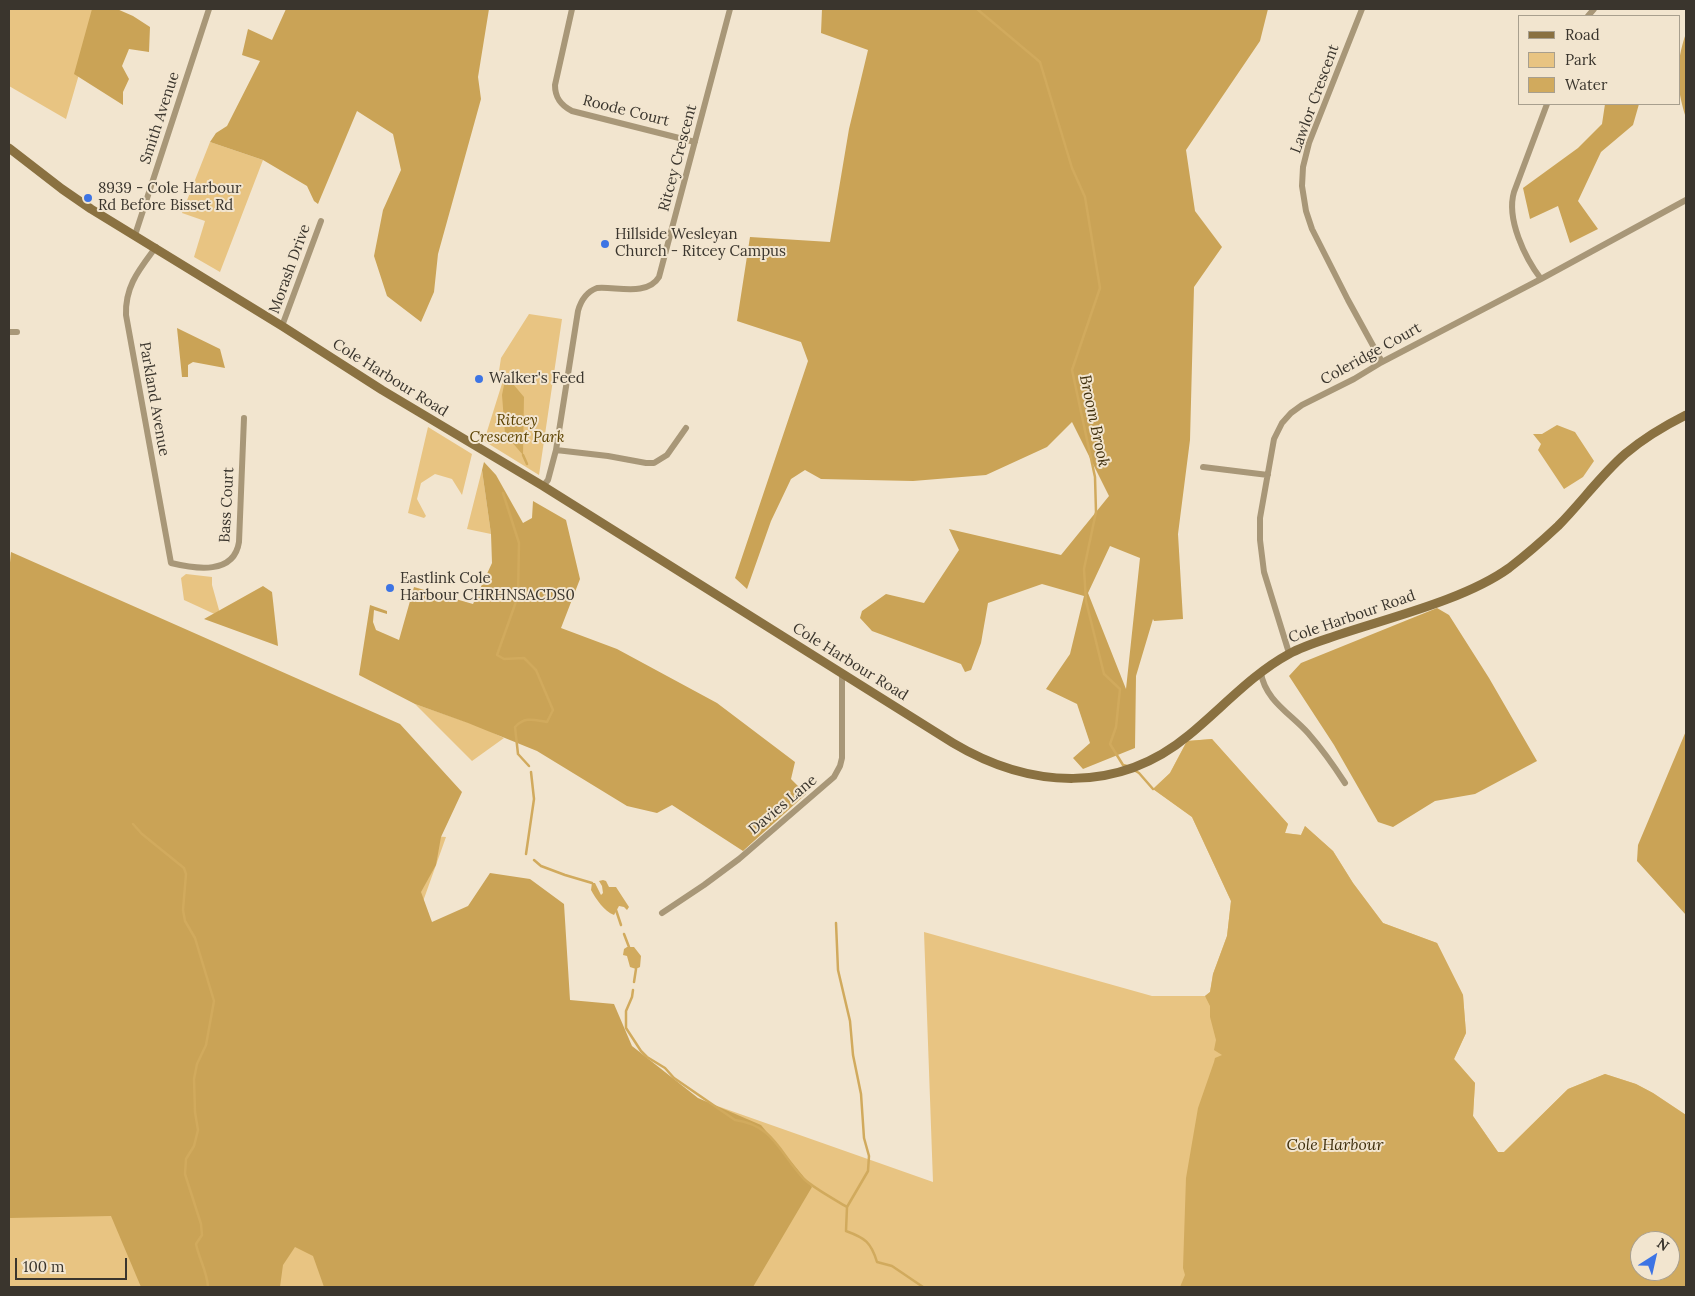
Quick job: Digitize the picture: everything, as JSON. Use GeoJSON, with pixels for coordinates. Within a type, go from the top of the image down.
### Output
{"type":"FeatureCollection","features":[{"type":"Feature","properties":{"kind":"main road","name":"Cole Harbour Road"},"geometry":{"type":"LineString","coordinates":[[9,148],[62,189],[382,390],[543,486],[953,743],[976,756],[1019,772],[1038,776],[1067,779],[1086,778],[1115,773],[1137,766],[1189,735],[1261,673],[1289,654],[1319,641],[1448,599],[1481,584],[1506,570],[1528,554],[1559,525],[1625,454],[1646,438],[1686,414]]}},
{"type":"Feature","properties":{"kind":"street","name":"Smith Avenue"},"geometry":{"type":"LineString","coordinates":[[135,235],[209,9]]}},
{"type":"Feature","properties":{"kind":"street","name":"Roode Court"},"geometry":{"type":"LineString","coordinates":[[572,9],[555,82],[555,93],[561,103],[572,111],[695,142]]}},
{"type":"Feature","properties":{"kind":"street","name":"Ritcey Crescent"},"geometry":{"type":"LineString","coordinates":[[543,486],[548,480],[556,450],[581,302],[586,295],[597,288],[642,288],[651,285],[658,279],[730,9]]}},
{"type":"Feature","properties":{"kind":"street","name":"Lawlor Crescent"},"geometry":{"type":"LineString","coordinates":[[1362,9],[1309,143],[1304,161],[1302,186],[1306,212],[1312,229],[1382,362]]}},
{"type":"Feature","properties":{"kind":"street"},"geometry":{"type":"LineString","coordinates":[[1541,279],[1532,267],[1522,246],[1515,224],[1512,203],[1514,192],[1547,105]]}},
{"type":"Feature","properties":{"kind":"street","name":"Coleridge Court"},"geometry":{"type":"LineString","coordinates":[[1289,654],[1261,560],[1260,518],[1274,439],[1282,423],[1302,405],[1354,379],[1382,362],[1541,279],[1686,200]]}},
{"type":"Feature","properties":{"kind":"street","name":"Morash Drive"},"geometry":{"type":"LineString","coordinates":[[282,326],[321,221]]}},
{"type":"Feature","properties":{"kind":"street","name":"Parkland Avenue"},"geometry":{"type":"LineString","coordinates":[[156,248],[136,275],[130,288],[127,295],[126,315],[171,563]]}},
{"type":"Feature","properties":{"kind":"street"},"geometry":{"type":"LineString","coordinates":[[9,332],[17,332]]}},
{"type":"Feature","properties":{"kind":"street","name":"Bass Court"},"geometry":{"type":"LineString","coordinates":[[171,563],[198,567],[219,567],[228,563],[236,554],[239,542],[244,418]]}},
{"type":"Feature","properties":{"kind":"street"},"geometry":{"type":"LineString","coordinates":[[556,450],[654,463],[667,455],[686,428]]}},
{"type":"Feature","properties":{"kind":"street"},"geometry":{"type":"LineString","coordinates":[[1203,467],[1268,475]]}},
{"type":"Feature","properties":{"kind":"street","name":"Davies Lane"},"geometry":{"type":"LineString","coordinates":[[662,913],[739,859],[834,777],[842,758],[842,672]]}},
{"type":"Feature","properties":{"kind":"street"},"geometry":{"type":"LineString","coordinates":[[1261,673],[1262,681],[1270,696],[1307,732],[1345,783]]}},
{"type":"Feature","properties":{"kind":"green space"},"geometry":{"type":"Polygon","coordinates":[[[9,9],[98,9],[66,119],[9,86],[9,9]]]}},
{"type":"Feature","properties":{"kind":"green space"},"geometry":{"type":"Polygon","coordinates":[[[210,142],[263,160],[220,272],[194,257],[205,221],[182,213],[210,142]]]}},
{"type":"Feature","properties":{"kind":"green space","name":"Ritcey Crescent Park"},"geometry":{"type":"Polygon","coordinates":[[[529,314],[562,319],[539,475],[484,441],[505,374],[499,371],[501,358],[529,314]]]}},
{"type":"Feature","properties":{"kind":"green space"},"geometry":{"type":"Polygon","coordinates":[[[428,427],[472,454],[462,495],[452,479],[435,474],[421,483],[417,499],[426,516],[424,518],[408,513],[428,427]]]}},
{"type":"Feature","properties":{"kind":"green space"},"geometry":{"type":"Polygon","coordinates":[[[482,470],[491,534],[467,529],[482,470]]]}},
{"type":"Feature","properties":{"kind":"green space"},"geometry":{"type":"Polygon","coordinates":[[[186,574],[212,577],[212,585],[221,617],[184,600],[181,578],[186,574]]]}},
{"type":"Feature","properties":{"kind":"green space"},"geometry":{"type":"Polygon","coordinates":[[[415,704],[481,727],[504,738],[472,761],[415,704]]]}},
{"type":"Feature","properties":{"kind":"green space"},"geometry":{"type":"Polygon","coordinates":[[[1212,739],[1288,824],[1285,833],[1301,835],[1305,826],[1333,851],[1353,883],[1383,923],[1437,943],[1463,995],[1466,1033],[1454,1059],[1475,1083],[1473,1116],[1498,1152],[1504,1152],[1568,1089],[1605,1074],[1636,1084],[1686,1115],[1686,1287],[9,1287],[9,806],[446,837],[391,991],[933,1182],[924,932],[1152,996],[1205,996],[1210,992],[1213,974],[1227,936],[1231,901],[1192,817],[1153,789],[1170,773],[1187,741],[1212,739]]]}},
{"type":"Feature","properties":{"kind":"shaded area"},"geometry":{"type":"Polygon","coordinates":[[[92,9],[117,9],[133,16],[150,27],[149,52],[129,49],[122,66],[129,79],[123,92],[123,105],[74,74],[92,9]]]}},
{"type":"Feature","properties":{"kind":"shaded area"},"geometry":{"type":"Polygon","coordinates":[[[286,9],[489,9],[478,77],[481,99],[438,254],[434,292],[421,322],[387,296],[374,256],[383,210],[401,170],[393,134],[357,111],[318,204],[314,201],[307,186],[263,160],[210,142],[216,133],[227,126],[260,61],[242,55],[248,29],[272,40],[286,9]]]}},
{"type":"Feature","properties":{"kind":"shaded area"},"geometry":{"type":"Polygon","coordinates":[[[822,9],[1268,9],[1260,41],[1186,150],[1195,211],[1222,247],[1194,287],[1190,440],[1178,534],[1183,619],[1154,621],[1153,619],[1136,676],[1135,748],[1083,769],[1073,758],[1090,743],[1077,704],[1046,689],[1070,654],[1084,596],[1042,584],[988,603],[981,643],[971,670],[965,672],[961,664],[872,631],[860,618],[862,611],[886,594],[924,603],[959,550],[949,529],[1061,555],[1109,496],[1072,422],[1047,447],[986,475],[913,481],[821,479],[805,470],[791,479],[771,521],[747,589],[735,578],[808,361],[801,342],[737,321],[750,237],[830,242],[849,129],[868,50],[821,33],[822,9]],[[1110,546],[1088,593],[1126,689],[1140,558],[1110,546]]]}},
{"type":"Feature","properties":{"kind":"shaded area"},"geometry":{"type":"Polygon","coordinates":[[[1686,33],[1686,118],[1680,96],[1680,56],[1686,33]]]}},
{"type":"Feature","properties":{"kind":"shaded area"},"geometry":{"type":"Polygon","coordinates":[[[1605,105],[1639,105],[1633,125],[1601,152],[1578,201],[1598,229],[1570,243],[1558,206],[1530,219],[1523,188],[1578,148],[1602,124],[1605,105]]]}},
{"type":"Feature","properties":{"kind":"shaded area"},"geometry":{"type":"Polygon","coordinates":[[[177,328],[220,349],[225,368],[193,362],[188,365],[188,377],[182,377],[177,328]]]}},
{"type":"Feature","properties":{"kind":"shaded area"},"geometry":{"type":"Polygon","coordinates":[[[484,462],[496,475],[523,523],[532,518],[533,501],[566,520],[580,579],[561,628],[617,649],[717,703],[795,762],[791,779],[806,794],[743,851],[672,805],[657,813],[627,806],[537,751],[415,704],[359,675],[370,605],[387,611],[387,614],[374,610],[373,622],[376,630],[399,640],[414,587],[473,604],[492,563],[491,534],[482,470],[484,462]]]}},
{"type":"Feature","properties":{"kind":"shaded area"},"geometry":{"type":"Polygon","coordinates":[[[11,552],[400,724],[462,792],[441,837],[436,865],[421,892],[432,922],[468,906],[490,873],[530,879],[564,904],[570,1000],[614,1004],[632,1046],[698,1098],[761,1125],[812,1187],[753,1287],[324,1287],[313,1256],[295,1247],[283,1265],[280,1287],[141,1287],[111,1216],[9,1218],[9,573],[11,552]]]}},
{"type":"Feature","properties":{"kind":"shaded area"},"geometry":{"type":"Polygon","coordinates":[[[263,586],[272,592],[278,646],[204,619],[263,586]]]}},
{"type":"Feature","properties":{"kind":"shaded area"},"geometry":{"type":"Polygon","coordinates":[[[1437,608],[1449,615],[1489,678],[1537,761],[1475,794],[1435,801],[1393,827],[1378,822],[1334,745],[1289,676],[1301,663],[1437,608]]]}},
{"type":"Feature","properties":{"kind":"shaded area"},"geometry":{"type":"Polygon","coordinates":[[[1686,731],[1686,915],[1637,861],[1638,845],[1686,731]]]}},
{"type":"Feature","properties":{"kind":"water"},"geometry":{"type":"Polygon","coordinates":[[[505,380],[513,384],[524,397],[523,455],[505,434],[502,395],[505,380]]]}},
{"type":"Feature","properties":{"kind":"water"},"geometry":{"type":"Polygon","coordinates":[[[1557,425],[1575,432],[1594,461],[1583,477],[1564,489],[1538,450],[1541,444],[1533,434],[1542,434],[1557,425]]]}},
{"type":"Feature","properties":{"kind":"water","name":"Cole Harbour"},"geometry":{"type":"Polygon","coordinates":[[[1212,739],[1288,824],[1285,833],[1301,835],[1305,826],[1333,851],[1353,883],[1383,923],[1437,943],[1463,995],[1466,1033],[1454,1059],[1475,1083],[1473,1116],[1498,1152],[1504,1152],[1568,1089],[1605,1074],[1636,1084],[1686,1115],[1686,1287],[1180,1287],[1185,1275],[1183,1268],[1186,1178],[1198,1108],[1215,1058],[1222,1055],[1214,1050],[1216,1040],[1210,1017],[1210,1006],[1205,996],[1210,992],[1213,974],[1227,936],[1231,901],[1192,817],[1153,789],[1170,773],[1187,741],[1212,739]]]}},
{"type":"Feature","properties":{"kind":"water"},"geometry":{"type":"Polygon","coordinates":[[[599,881],[606,881],[609,887],[616,887],[629,907],[627,910],[619,906],[614,915],[607,911],[595,897],[591,890],[592,883],[595,883],[601,895],[603,893],[602,886],[599,881]]]}},
{"type":"Feature","properties":{"kind":"water"},"geometry":{"type":"Polygon","coordinates":[[[634,947],[641,956],[640,967],[636,969],[630,967],[627,956],[623,955],[624,949],[634,947]]]}},
{"type":"Feature","properties":{"kind":"waterway","name":"Broom Brook"},"geometry":{"type":"LineString","coordinates":[[977,9],[1040,62],[1072,168],[1085,197],[1100,288],[1072,370],[1095,477],[1096,512],[1084,569],[1086,601],[1104,674],[1120,689],[1116,727],[1110,744],[1123,765],[1127,766]]}},
{"type":"Feature","properties":{"kind":"waterway"},"geometry":{"type":"LineString","coordinates":[[523,455],[527,464]]}},
{"type":"Feature","properties":{"kind":"waterway"},"geometry":{"type":"LineString","coordinates":[[503,493],[519,543],[518,596],[497,655],[504,659],[524,658],[536,670],[553,710],[547,722],[526,720],[515,727],[518,754],[529,766]]}},
{"type":"Feature","properties":{"kind":"waterway","name":"Broom Brook"},"geometry":{"type":"LineString","coordinates":[[1134,770],[1153,789]]}},
{"type":"Feature","properties":{"kind":"waterway"},"geometry":{"type":"LineString","coordinates":[[526,854],[534,799],[531,772]]}},
{"type":"Feature","properties":{"kind":"waterway"},"geometry":{"type":"LineString","coordinates":[[133,824],[142,834],[184,868],[186,874],[183,910],[185,921],[195,938],[214,1001],[206,1045],[197,1064],[194,1079],[195,1112],[198,1130],[194,1146],[186,1159],[185,1174],[201,1224],[202,1235],[196,1244],[208,1287]]}},
{"type":"Feature","properties":{"kind":"waterway"},"geometry":{"type":"LineString","coordinates":[[534,860],[541,866],[592,883]]}},
{"type":"Feature","properties":{"kind":"waterway"},"geometry":{"type":"LineString","coordinates":[[616,910],[621,925]]}},
{"type":"Feature","properties":{"kind":"waterway"},"geometry":{"type":"LineString","coordinates":[[836,923],[838,970],[850,1021],[853,1055],[861,1094],[864,1138],[869,1156],[868,1171],[847,1207],[846,1231],[858,1236],[870,1245],[877,1262],[892,1266],[923,1287]]}},
{"type":"Feature","properties":{"kind":"waterway"},"geometry":{"type":"LineString","coordinates":[[624,934],[629,947]]}},
{"type":"Feature","properties":{"kind":"waterway"},"geometry":{"type":"LineString","coordinates":[[634,982],[636,969]]}},
{"type":"Feature","properties":{"kind":"waterway"},"geometry":{"type":"LineString","coordinates":[[633,990],[626,1011],[626,1028],[641,1051],[665,1068],[674,1078],[735,1120],[748,1123],[768,1134],[804,1179],[847,1207]]}},
{"type":"Feature","properties":{"kind":"place","name":"8939 - Cole Harbour Rd Before Bisset Rd"},"geometry":{"type":"Point","coordinates":[88,198]}},
{"type":"Feature","properties":{"kind":"place","name":"Hillside Wesleyan Church - Ritcey Campus"},"geometry":{"type":"Point","coordinates":[605,244]}},
{"type":"Feature","properties":{"kind":"place","name":"Walker's Feed"},"geometry":{"type":"Point","coordinates":[479,379]}},
{"type":"Feature","properties":{"kind":"place","name":"Eastlink Cole Harbour CHRHNSACDS0"},"geometry":{"type":"Point","coordinates":[390,588]}}]}
